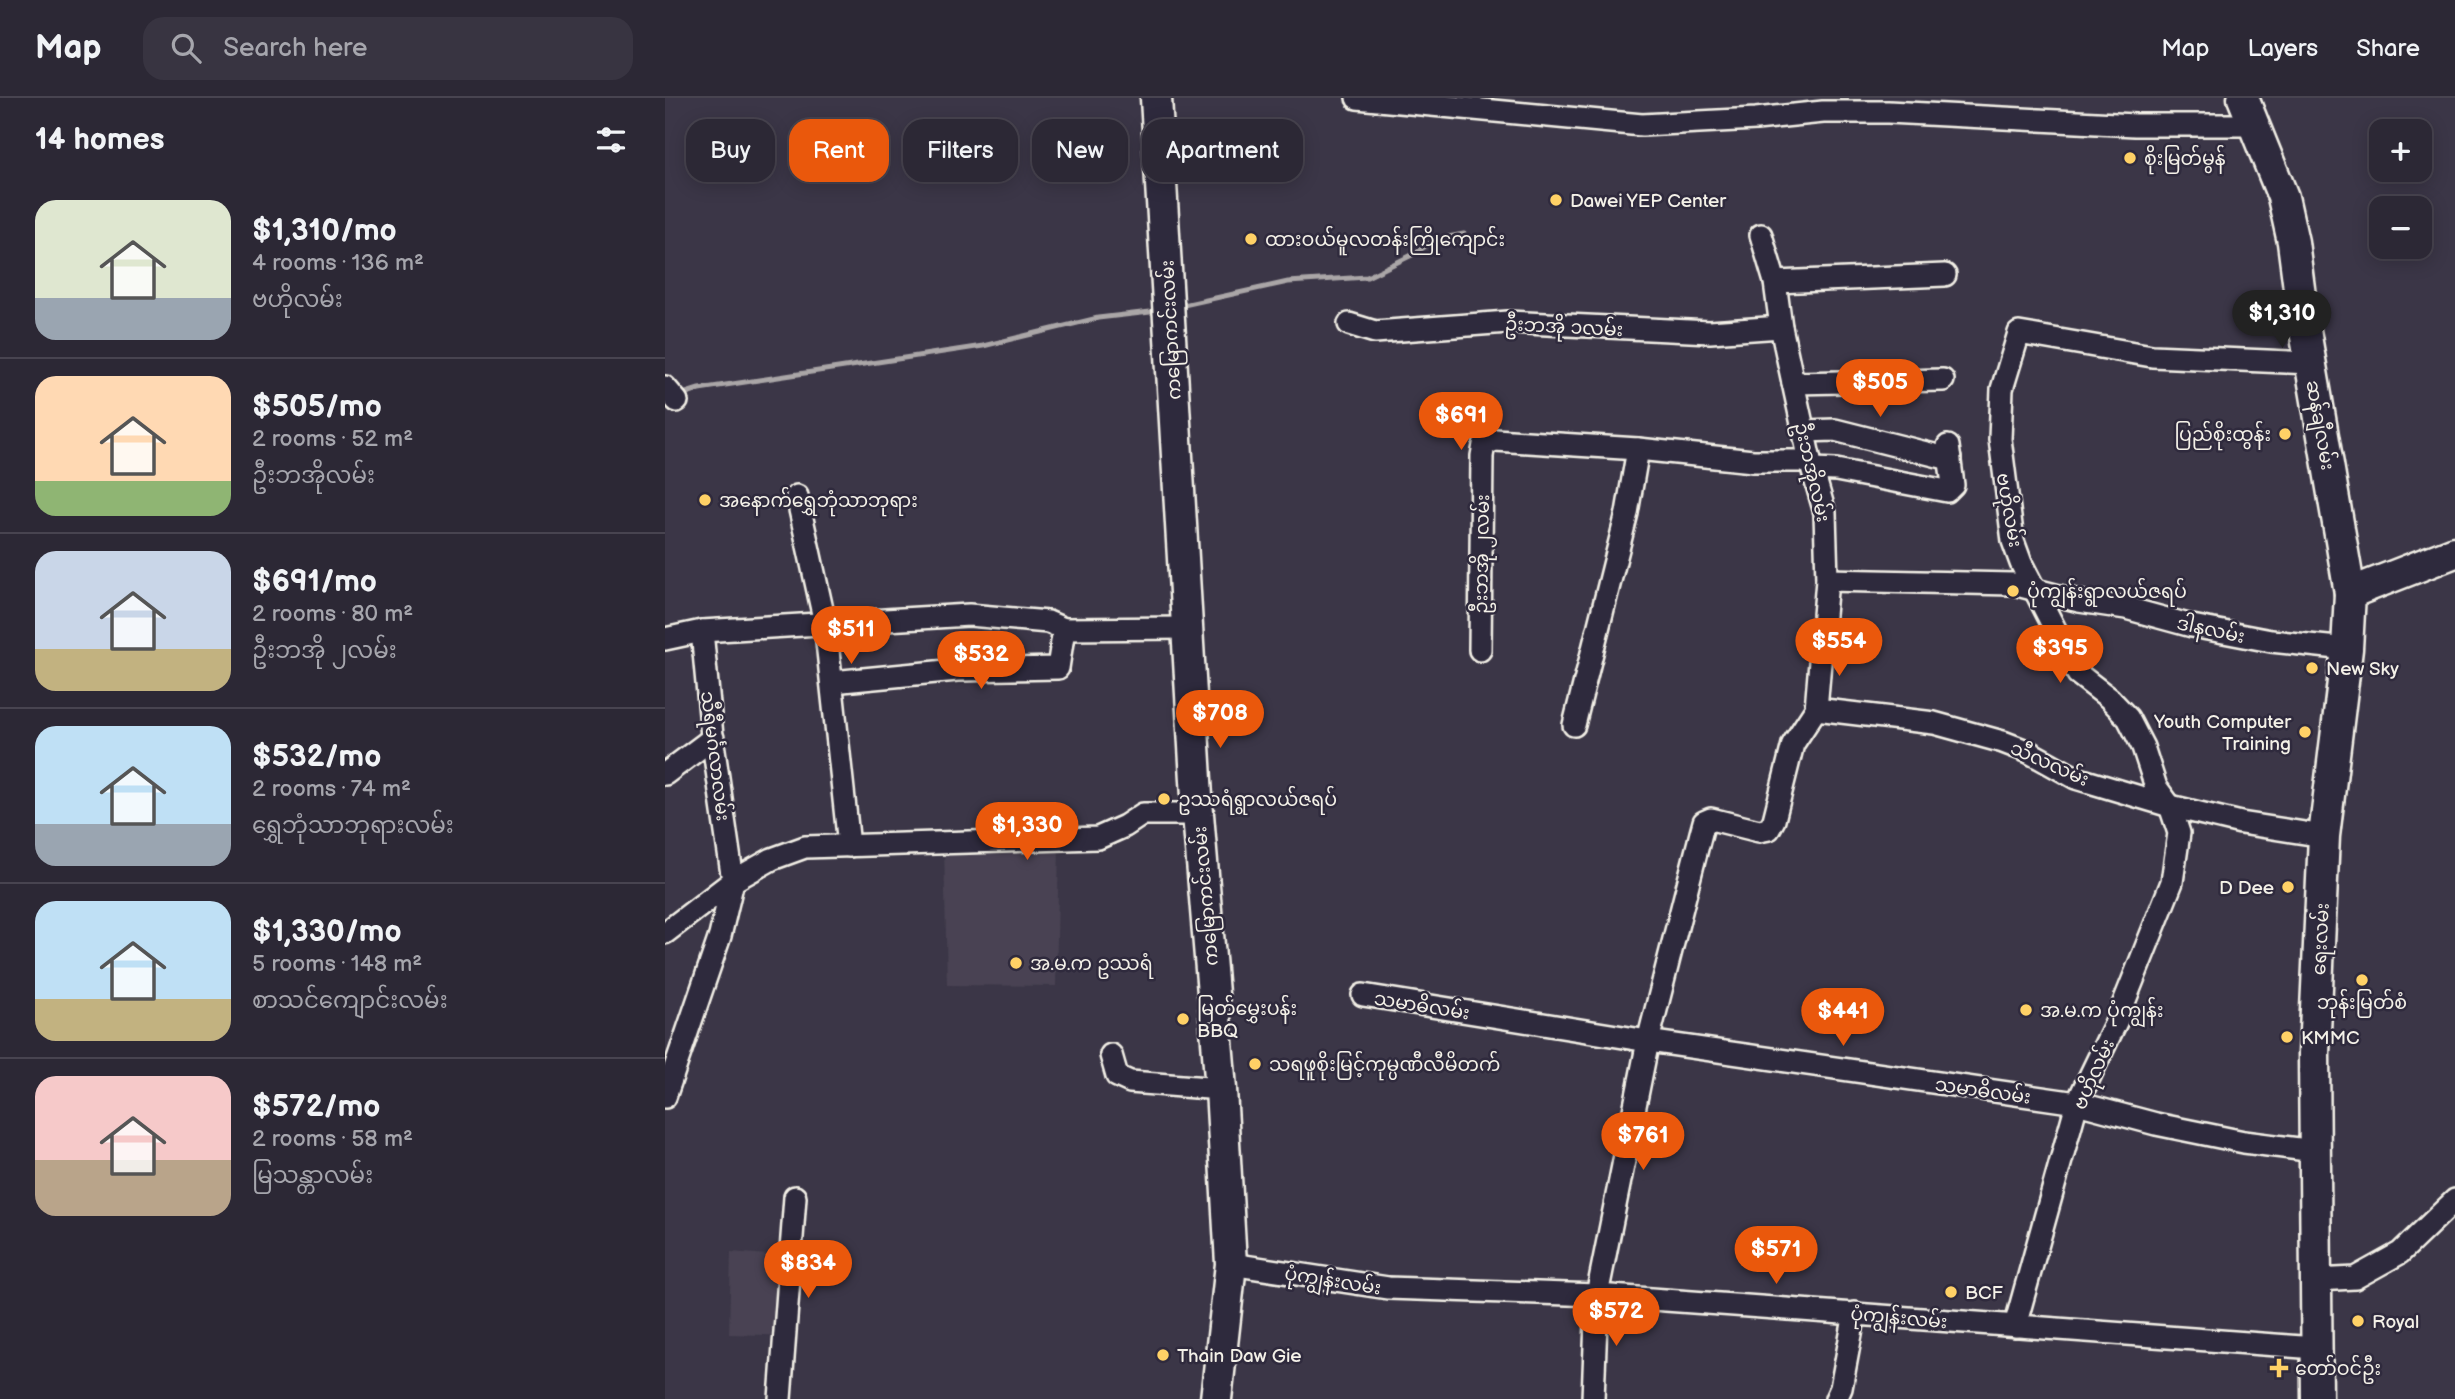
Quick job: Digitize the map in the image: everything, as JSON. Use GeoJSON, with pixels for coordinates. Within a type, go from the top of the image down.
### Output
{"type":"FeatureCollection","features":[{"type":"Feature","properties":{"kind":"street","name":"ကမြောကင်းလမ်း"},"geometry":{"type":"LineString","coordinates":[[1156,98],[1198,814],[1221,1089],[1231,1264],[1216,1399]]}},
{"type":"Feature","properties":{"kind":"street"},"geometry":{"type":"LineString","coordinates":[[1357,98],[1642,125],[1756,119],[1823,105],[1888,112],[2135,125],[2256,125]]}},
{"type":"Feature","properties":{"kind":"street","name":"ဆန်ချီလမ်း"},"geometry":{"type":"LineString","coordinates":[[2243,98],[2283,197],[2288,219],[2350,593]]}},
{"type":"Feature","properties":{"kind":"street","name":"ဦးဘအိုလမ်း"},"geometry":{"type":"LineString","coordinates":[[1648,1041],[1705,822],[1711,819],[1759,831],[1769,829],[1774,820],[1793,744],[1816,709],[1827,580],[1825,513],[1803,431],[1780,327],[1775,282],[1761,235]]}},
{"type":"Feature","properties":{"kind":"street"},"geometry":{"type":"LineString","coordinates":[[1775,282],[1945,275]]}},
{"type":"Feature","properties":{"kind":"street","name":"ဦးဘအို ၁လမ်း"},"geometry":{"type":"LineString","coordinates":[[1349,324],[1375,332],[1508,322],[1710,332],[1780,327]]}},
{"type":"Feature","properties":{"kind":"street","name":"ဗဟိုလမ်း"},"geometry":{"type":"LineString","coordinates":[[2015,1326],[2077,1103],[2117,1020],[2172,882],[2179,833],[2170,806],[2156,787],[2143,747],[2128,718],[2109,698],[2078,674],[2021,563],[2013,541],[2000,439],[2002,389],[2019,332],[2152,356],[2259,363],[2310,363]]}},
{"type":"Feature","properties":{"kind":"street"},"geometry":{"type":"LineString","coordinates":[[1793,383],[1943,380]]}},
{"type":"Feature","properties":{"kind":"street","name":"ဦးဘအို ၂လမ်း"},"geometry":{"type":"LineString","coordinates":[[1480,650],[1484,445],[1495,440],[1638,449],[1812,465],[1947,491],[1953,485],[1949,453],[1835,430],[1803,431]]}},
{"type":"Feature","properties":{"kind":"street"},"geometry":{"type":"LineString","coordinates":[[1574,725],[1627,513],[1638,449]]}},
{"type":"Feature","properties":{"kind":"street"},"geometry":{"type":"LineString","coordinates":[[797,496],[825,623],[849,846]]}},
{"type":"Feature","properties":{"kind":"street"},"geometry":{"type":"LineString","coordinates":[[2350,593],[2455,552]]}},
{"type":"Feature","properties":{"kind":"street","name":"ဒါနလမ်း"},"geometry":{"type":"LineString","coordinates":[[1827,580],[2013,584],[2079,601],[2126,608],[2206,629],[2271,641],[2347,649]]}},
{"type":"Feature","properties":{"kind":"street","name":"ရေးလမ်း"},"geometry":{"type":"LineString","coordinates":[[2317,1399],[2315,1054],[2324,836],[2347,649],[2350,593]]}},
{"type":"Feature","properties":{"kind":"street"},"geometry":{"type":"LineString","coordinates":[[665,639],[702,631],[969,615],[1048,622],[1064,629],[1187,628]]}},
{"type":"Feature","properties":{"kind":"street"},"geometry":{"type":"LineString","coordinates":[[832,682],[957,670],[1058,668],[1064,629]]}},
{"type":"Feature","properties":{"kind":"street","name":"သီရီမင်္ဂလာလမ်း"},"geometry":{"type":"LineString","coordinates":[[702,631],[713,738],[733,881]]}},
{"type":"Feature","properties":{"kind":"street","name":"သီလလမ်း"},"geometry":{"type":"LineString","coordinates":[[1816,709],[1934,723],[2003,742],[2029,752],[2076,778],[2170,806],[2241,823],[2324,836]]}},
{"type":"Feature","properties":{"kind":"street"},"geometry":{"type":"LineString","coordinates":[[665,774],[713,738]]}},
{"type":"Feature","properties":{"kind":"street"},"geometry":{"type":"LineString","coordinates":[[665,933],[733,881],[772,859],[805,847],[1098,838],[1125,827],[1143,814],[1198,814]]}},
{"type":"Feature","properties":{"kind":"street"},"geometry":{"type":"LineString","coordinates":[[665,1097],[720,936],[733,881]]}},
{"type":"Feature","properties":{"kind":"street","name":"သမာဓိလမ်း"},"geometry":{"type":"LineString","coordinates":[[1363,995],[1648,1041],[2077,1103],[2156,1124],[2244,1142],[2315,1151]]}},
{"type":"Feature","properties":{"kind":"street"},"geometry":{"type":"LineString","coordinates":[[1593,1399],[1597,1295],[1648,1041]]}},
{"type":"Feature","properties":{"kind":"street"},"geometry":{"type":"LineString","coordinates":[[1111,1055],[1117,1076],[1130,1082],[1221,1089]]}},
{"type":"Feature","properties":{"kind":"street"},"geometry":{"type":"LineString","coordinates":[[780,1399],[795,1197]]}},
{"type":"Feature","properties":{"kind":"street"},"geometry":{"type":"LineString","coordinates":[[2316,1280],[2355,1278],[2400,1253],[2455,1200]]}},
{"type":"Feature","properties":{"kind":"street","name":"ပုံကျွန်းလမ်း"},"geometry":{"type":"LineString","coordinates":[[1231,1264],[1388,1288],[1597,1295],[2316,1348]]}},
{"type":"Feature","properties":{"kind":"street"},"geometry":{"type":"LineString","coordinates":[[1836,1399],[1841,1388],[1855,1313]]}},
{"type":"Feature","properties":{"kind":"shaded area"},"geometry":{"type":"Polygon","coordinates":[[[944,846],[1059,846],[1056,986],[947,985],[944,846]]]}},
{"type":"Feature","properties":{"kind":"shaded area"},"geometry":{"type":"Polygon","coordinates":[[[731,1252],[795,1257],[794,1336],[729,1334],[731,1252]]]}},
{"type":"Feature","properties":{"kind":"waterway"},"geometry":{"type":"LineString","coordinates":[[1179,306],[1288,282],[1367,277],[1412,255],[1437,239],[1464,234]]}},
{"type":"Feature","properties":{"kind":"waterway"},"geometry":{"type":"LineString","coordinates":[[680,395],[699,389],[983,346],[1098,318],[1159,311]]}},
{"type":"Feature","properties":{"kind":"place","name":"စိုးမြတ်မွန်"},"geometry":{"type":"Point","coordinates":[2130,158]}},
{"type":"Feature","properties":{"kind":"place","name":"Dawei YEP Center"},"geometry":{"type":"Point","coordinates":[1556,200]}},
{"type":"Feature","properties":{"kind":"place","name":"ထားဝယ်မူလတန်းကြိုကျောင်း"},"geometry":{"type":"Point","coordinates":[1251,239]}},
{"type":"Feature","properties":{"kind":"place","name":"ပြည်စိုးထွန်း"},"geometry":{"type":"Point","coordinates":[2285,434]}},
{"type":"Feature","properties":{"kind":"place","name":"အနောက်ရွှေဘုံသာဘုရား"},"geometry":{"type":"Point","coordinates":[705,500]}},
{"type":"Feature","properties":{"kind":"place","name":"ပုံကျွန်းရွာလယ်ဇရပ်"},"geometry":{"type":"Point","coordinates":[2013,591]}},
{"type":"Feature","properties":{"kind":"place","name":"New Sky"},"geometry":{"type":"Point","coordinates":[2312,668]}},
{"type":"Feature","properties":{"kind":"place","name":"Youth Computer Training"},"geometry":{"type":"Point","coordinates":[2305,732]}},
{"type":"Feature","properties":{"kind":"place","name":"ဥဿရံရွာလယ်ဇရပ်"},"geometry":{"type":"Point","coordinates":[1164,799]}},
{"type":"Feature","properties":{"kind":"place","name":"D Dee"},"geometry":{"type":"Point","coordinates":[2288,887]}},
{"type":"Feature","properties":{"kind":"place","name":"အ.မ.က ဥဿရံ"},"geometry":{"type":"Point","coordinates":[1016,963]}},
{"type":"Feature","properties":{"kind":"place","name":"ဘုန်းမြတ်စံ"},"geometry":{"type":"Point","coordinates":[2362,980]}},
{"type":"Feature","properties":{"kind":"place","name":"အ.မ.က ပုံကျွန်း"},"geometry":{"type":"Point","coordinates":[2026,1010]}},
{"type":"Feature","properties":{"kind":"place","name":"မြတ်မွှေးပန်း BBQ"},"geometry":{"type":"Point","coordinates":[1183,1019]}},
{"type":"Feature","properties":{"kind":"place","name":"KMMC"},"geometry":{"type":"Point","coordinates":[2287,1037]}},
{"type":"Feature","properties":{"kind":"place","name":"သရဖူစိုးမြင့်ကုမ္ပဏီလီမိတက်"},"geometry":{"type":"Point","coordinates":[1255,1064]}},
{"type":"Feature","properties":{"kind":"place","name":"BCF"},"geometry":{"type":"Point","coordinates":[1951,1292]}},
{"type":"Feature","properties":{"kind":"place","name":"Royal"},"geometry":{"type":"Point","coordinates":[2358,1321]}},
{"type":"Feature","properties":{"kind":"place","name":"Thain Daw Gie"},"geometry":{"type":"Point","coordinates":[1163,1355]}},
{"type":"Feature","properties":{"kind":"place","name":"တော်ဝင်ဦး"},"geometry":{"type":"Point","coordinates":[2279,1368]}}]}
